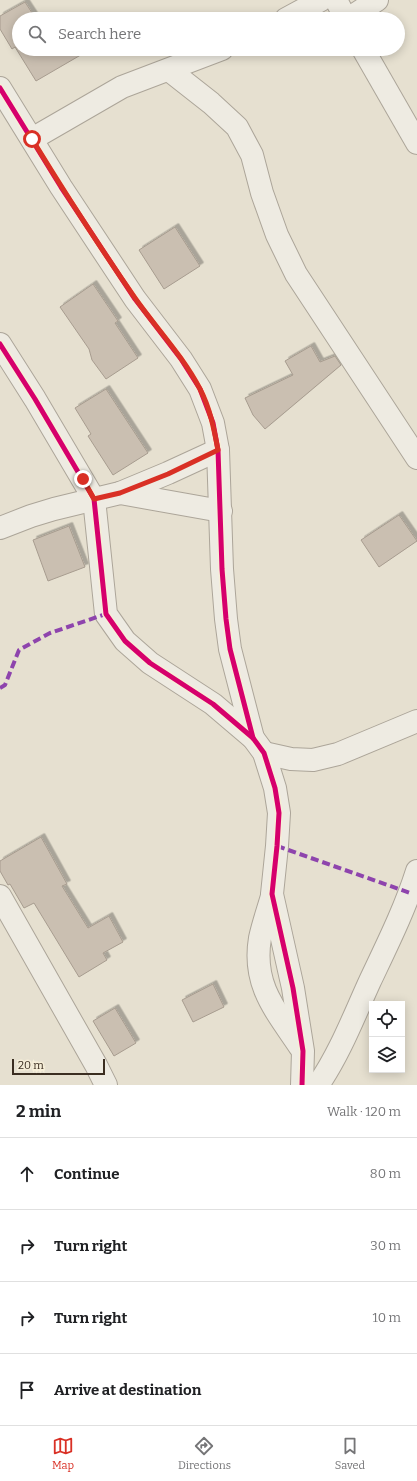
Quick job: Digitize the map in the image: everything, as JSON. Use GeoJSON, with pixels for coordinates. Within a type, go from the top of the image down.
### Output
{"type":"FeatureCollection","features":[{"type":"Feature","properties":{"kind":"street"},"geometry":{"type":"LineString","coordinates":[[299,12],[321,0]]}},
{"type":"Feature","properties":{"kind":"street"},"geometry":{"type":"LineString","coordinates":[[336,0],[343,12]]}},
{"type":"Feature","properties":{"kind":"street"},"geometry":{"type":"LineString","coordinates":[[358,12],[377,0]]}},
{"type":"Feature","properties":{"kind":"street"},"geometry":{"type":"LineString","coordinates":[[32,139],[122,87],[204,56]]}},
{"type":"Feature","properties":{"kind":"street"},"geometry":{"type":"LineString","coordinates":[[367,56],[417,143]]}},
{"type":"Feature","properties":{"kind":"street"},"geometry":{"type":"LineString","coordinates":[[169,70],[211,103],[236,127],[252,154],[262,192],[277,235],[296,274],[417,458]]}},
{"type":"Feature","properties":{"kind":"street"},"geometry":{"type":"LineString","coordinates":[[0,88],[61,187],[135,299],[181,358],[200,389],[213,423],[218,450],[222,569],[230,649],[258,746],[275,788],[279,813],[272,894],[260,938],[258,967],[263,988],[274,1009],[303,1051]]}},
{"type":"Feature","properties":{"kind":"street"},"geometry":{"type":"LineString","coordinates":[[0,344],[35,399],[94,499],[106,614],[125,642],[150,663],[213,704],[258,746],[291,759],[313,760],[338,754],[417,721]]}},
{"type":"Feature","properties":{"kind":"street"},"geometry":{"type":"LineString","coordinates":[[0,528],[31,516],[120,493],[168,474],[218,450]]}},
{"type":"Feature","properties":{"kind":"street"},"geometry":{"type":"LineString","coordinates":[[120,493],[220,511]]}},
{"type":"Feature","properties":{"kind":"street"},"geometry":{"type":"LineString","coordinates":[[318,1085],[330,1067],[343,1039],[410,893],[417,871]]}},
{"type":"Feature","properties":{"kind":"street"},"geometry":{"type":"LineString","coordinates":[[272,894],[293,988],[303,1051],[302,1085]]}},
{"type":"Feature","properties":{"kind":"street"},"geometry":{"type":"LineString","coordinates":[[0,896],[106,1085]]}},
{"type":"Feature","properties":{"kind":"building"},"geometry":{"type":"Polygon","coordinates":[[[25,2],[31,12],[12,12],[12,49],[0,29],[0,16],[25,2]]]}},
{"type":"Feature","properties":{"kind":"building"},"geometry":{"type":"Polygon","coordinates":[[[21,56],[79,56],[36,81],[21,56]]]}},
{"type":"Feature","properties":{"kind":"building"},"geometry":{"type":"Polygon","coordinates":[[[175,227],[200,266],[164,289],[139,250],[175,227]]]}},
{"type":"Feature","properties":{"kind":"building"},"geometry":{"type":"Polygon","coordinates":[[[93,284],[118,321],[115,323],[138,358],[106,379],[92,360],[89,349],[60,307],[93,284]]]}},
{"type":"Feature","properties":{"kind":"building"},"geometry":{"type":"Polygon","coordinates":[[[311,346],[320,362],[335,356],[341,365],[265,429],[253,415],[245,398],[293,375],[285,361],[311,346]]]}},
{"type":"Feature","properties":{"kind":"building"},"geometry":{"type":"Polygon","coordinates":[[[106,389],[148,453],[113,475],[88,436],[91,434],[75,408],[106,389]]]}},
{"type":"Feature","properties":{"kind":"building"},"geometry":{"type":"Polygon","coordinates":[[[399,515],[417,541],[379,567],[361,540],[399,515]]]}},
{"type":"Feature","properties":{"kind":"building"},"geometry":{"type":"Polygon","coordinates":[[[69,526],[85,567],[48,581],[33,540],[69,526]]]}},
{"type":"Feature","properties":{"kind":"building"},"geometry":{"type":"Polygon","coordinates":[[[41,837],[67,884],[62,886],[88,928],[109,916],[123,942],[103,953],[107,960],[79,977],[34,903],[24,908],[10,884],[8,885],[0,871],[0,861],[41,837]]]}},
{"type":"Feature","properties":{"kind":"building"},"geometry":{"type":"Polygon","coordinates":[[[213,984],[224,1007],[193,1022],[182,1000],[213,984]]]}},
{"type":"Feature","properties":{"kind":"building"},"geometry":{"type":"Polygon","coordinates":[[[115,1008],[136,1043],[114,1056],[93,1021],[115,1008]]]}},
{"type":"Feature","properties":{"kind":"marked path"},"geometry":{"type":"LineString","coordinates":[[0,688],[5,685],[19,650],[50,633],[106,614]]}},
{"type":"Feature","properties":{"kind":"marked path"},"geometry":{"type":"LineString","coordinates":[[277,846],[410,893]]}},
{"type":"Feature","properties":{"kind":"cycle path"},"geometry":{"type":"LineString","coordinates":[[0,88],[61,187],[135,299],[181,359],[200,389],[213,423],[218,450],[222,569],[230,649],[253,738]]}},
{"type":"Feature","properties":{"kind":"cycle path"},"geometry":{"type":"LineString","coordinates":[[0,344],[35,399],[94,499],[106,614],[125,641],[150,663],[213,704],[253,738],[264,753],[275,788],[279,813],[272,894],[293,988],[303,1051],[302,1085]]}},
{"type":"Feature","properties":{"kind":"route"},"geometry":{"type":"LineString","coordinates":[[32,139],[61,187],[135,299],[181,358],[200,389],[213,423],[218,450],[168,474],[120,493],[94,499],[83,479]]}}]}
